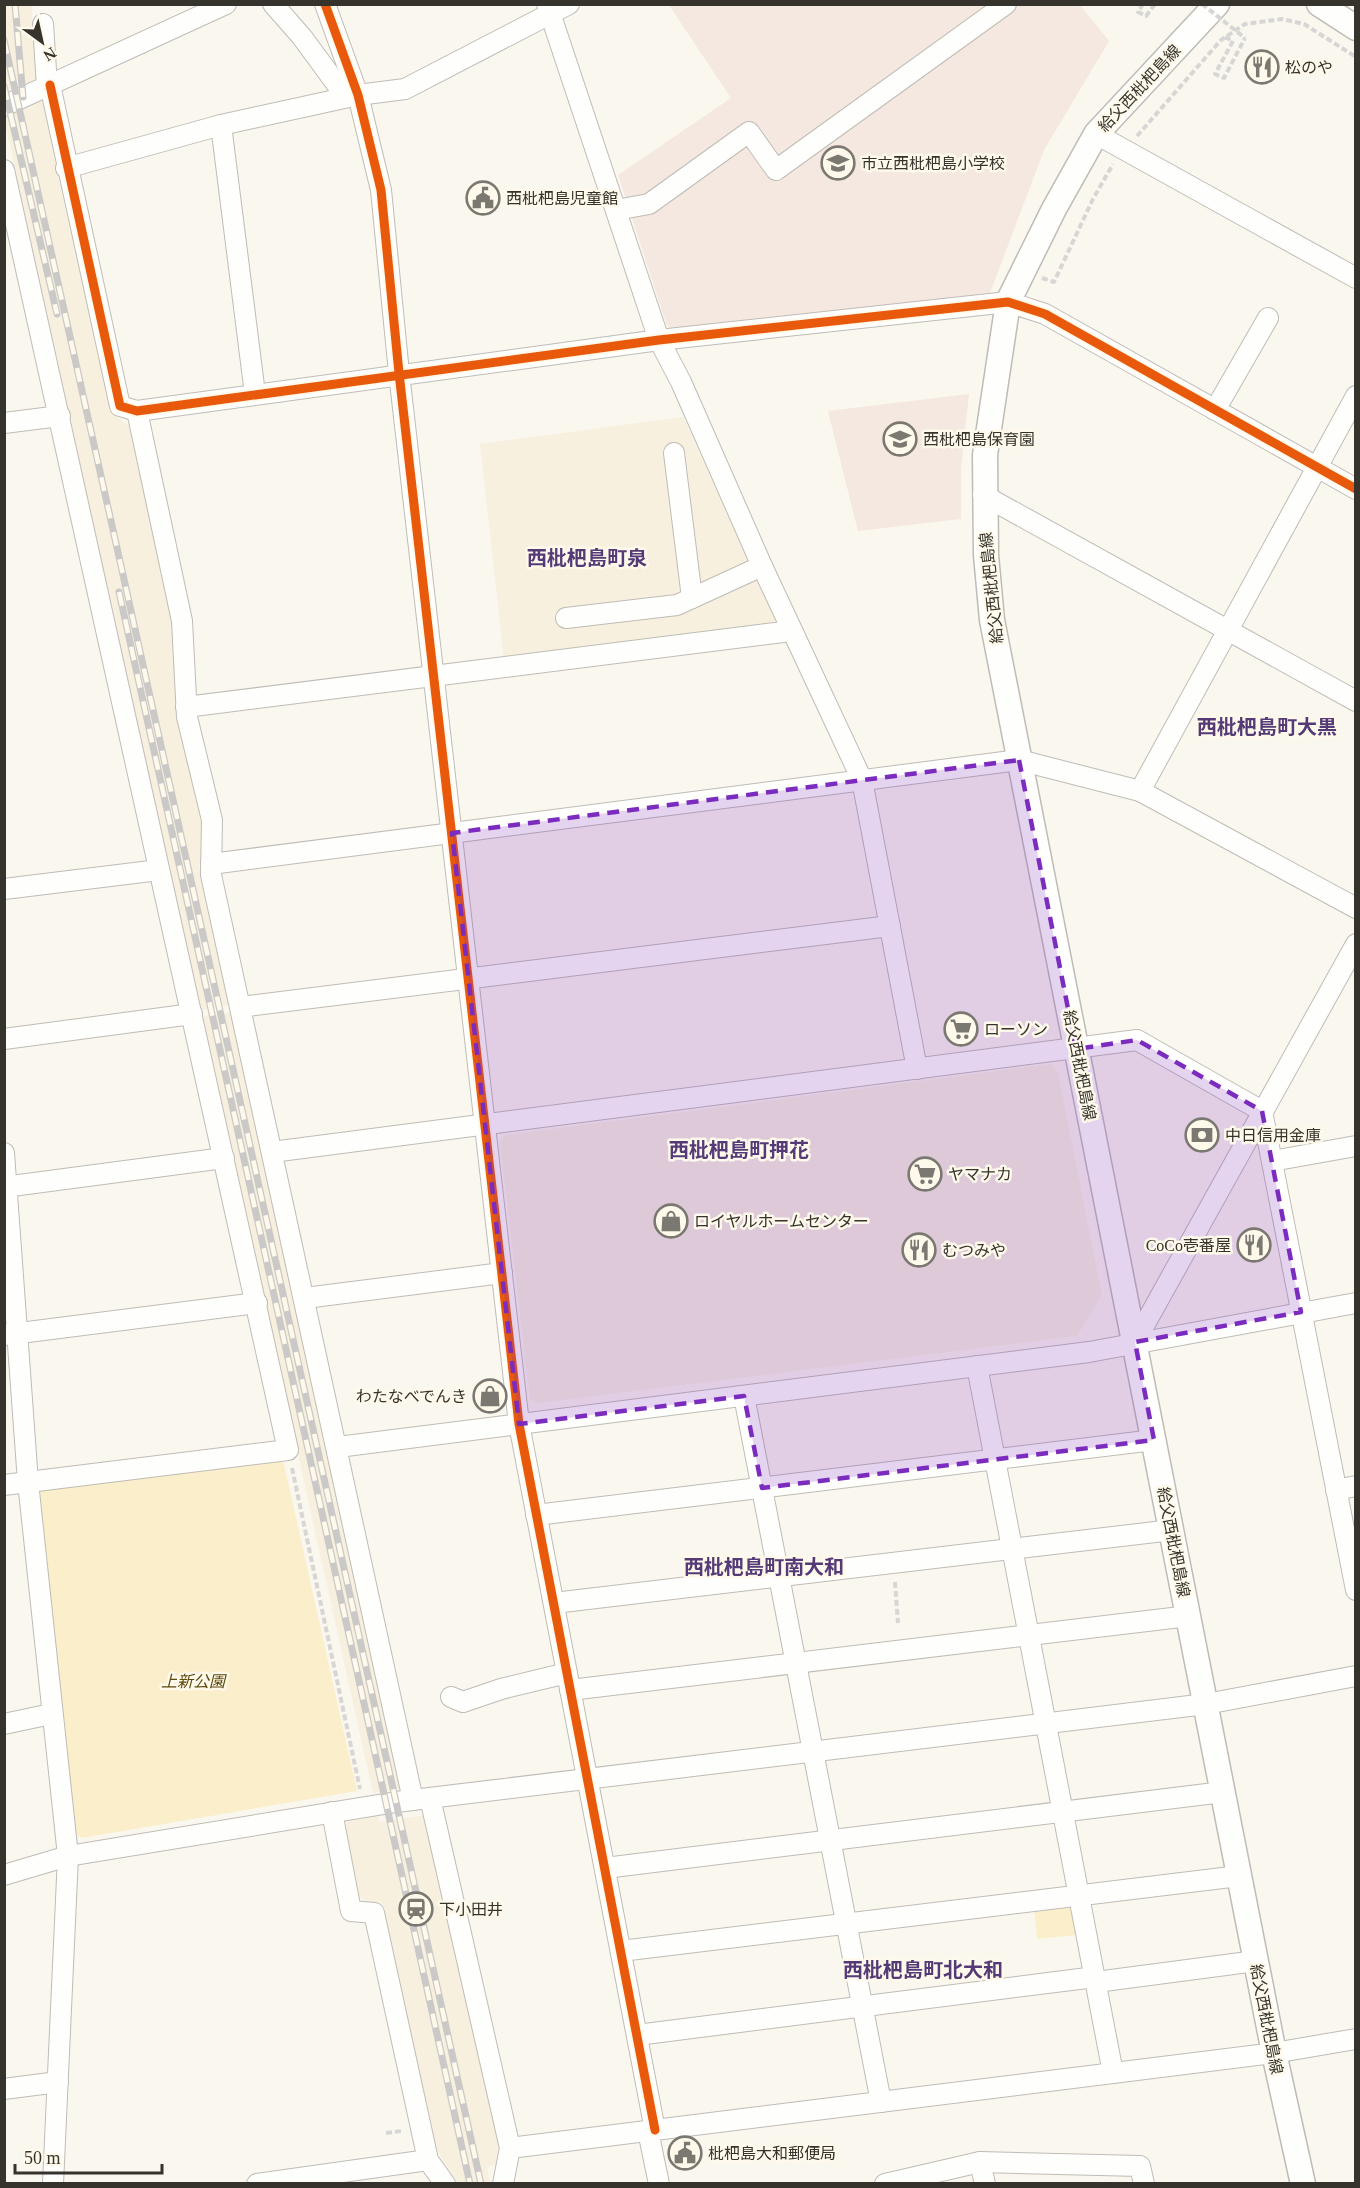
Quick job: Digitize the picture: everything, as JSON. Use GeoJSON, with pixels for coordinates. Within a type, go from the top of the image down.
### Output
{"type":"FeatureCollection","features":[{"type":"Feature","properties":{"kind":"main road","name":"給父西枇杷島線"},"geometry":{"type":"LineString","coordinates":[[1217,4],[1096,134],[1054,209],[1008,302],[992,398],[983,495],[992,620],[1274,2053],[1303,2184]]}},
{"type":"Feature","properties":{"kind":"main road"},"geometry":{"type":"LineString","coordinates":[[1319,4],[1356,28]]}},
{"type":"Feature","properties":{"kind":"street"},"geometry":{"type":"LineString","coordinates":[[4,106],[226,4]]}},
{"type":"Feature","properties":{"kind":"street"},"geometry":{"type":"LineString","coordinates":[[273,4],[352,96]]}},
{"type":"Feature","properties":{"kind":"street"},"geometry":{"type":"LineString","coordinates":[[325,4],[381,190],[399,373],[519,1424],[637,2035],[659,2184]]}},
{"type":"Feature","properties":{"kind":"street"},"geometry":{"type":"LineString","coordinates":[[66,168],[221,125],[352,96],[405,89],[549,10],[569,4]]}},
{"type":"Feature","properties":{"kind":"street"},"geometry":{"type":"LineString","coordinates":[[616,210],[649,204],[748,132],[776,170],[1006,4]]}},
{"type":"Feature","properties":{"kind":"street"},"geometry":{"type":"LineString","coordinates":[[549,10],[658,340],[681,382],[791,631],[862,780],[917,1069]]}},
{"type":"Feature","properties":{"kind":"street"},"geometry":{"type":"LineString","coordinates":[[43,24],[48,86],[120,406],[136,411],[399,373],[658,340],[1008,302],[1045,314],[1356,489]]}},
{"type":"Feature","properties":{"kind":"street"},"geometry":{"type":"LineString","coordinates":[[221,125],[255,394]]}},
{"type":"Feature","properties":{"kind":"street"},"geometry":{"type":"LineString","coordinates":[[1096,134],[1356,278]]}},
{"type":"Feature","properties":{"kind":"street"},"geometry":{"type":"LineString","coordinates":[[4,170],[288,1450],[4,1485]]}},
{"type":"Feature","properties":{"kind":"street"},"geometry":{"type":"LineString","coordinates":[[1215,410],[1268,318]]}},
{"type":"Feature","properties":{"kind":"street"},"geometry":{"type":"LineString","coordinates":[[1140,791],[1356,396]]}},
{"type":"Feature","properties":{"kind":"street"},"geometry":{"type":"LineString","coordinates":[[136,411],[182,621],[186,707],[212,820],[211,875],[338,1448],[422,1799],[510,2148],[503,2184]]}},
{"type":"Feature","properties":{"kind":"street"},"geometry":{"type":"LineString","coordinates":[[4,423],[60,416]]}},
{"type":"Feature","properties":{"kind":"street"},"geometry":{"type":"LineString","coordinates":[[674,453],[692,598]]}},
{"type":"Feature","properties":{"kind":"street"},"geometry":{"type":"LineString","coordinates":[[983,495],[1356,701]]}},
{"type":"Feature","properties":{"kind":"street"},"geometry":{"type":"LineString","coordinates":[[566,618],[677,605],[762,566]]}},
{"type":"Feature","properties":{"kind":"street"},"geometry":{"type":"LineString","coordinates":[[186,707],[791,631]]}},
{"type":"Feature","properties":{"kind":"street"},"geometry":{"type":"LineString","coordinates":[[211,864],[1019,760],[1140,791],[1356,908]]}},
{"type":"Feature","properties":{"kind":"street"},"geometry":{"type":"LineString","coordinates":[[4,889],[159,870]]}},
{"type":"Feature","properties":{"kind":"street"},"geometry":{"type":"LineString","coordinates":[[240,1007],[890,926]]}},
{"type":"Feature","properties":{"kind":"street"},"geometry":{"type":"LineString","coordinates":[[1135,1342],[1356,944]]}},
{"type":"Feature","properties":{"kind":"street"},"geometry":{"type":"LineString","coordinates":[[4,1039],[192,1014]]}},
{"type":"Feature","properties":{"kind":"street"},"geometry":{"type":"LineString","coordinates":[[272,1152],[1137,1040],[1262,1111],[1301,1312],[1346,1488],[1356,1590]]}},
{"type":"Feature","properties":{"kind":"street"},"geometry":{"type":"LineString","coordinates":[[1272,1161],[1356,1146]]}},
{"type":"Feature","properties":{"kind":"street"},"geometry":{"type":"LineString","coordinates":[[4,1153],[11,1334],[68,1856],[53,2184]]}},
{"type":"Feature","properties":{"kind":"street"},"geometry":{"type":"LineString","coordinates":[[6,1187],[224,1158]]}},
{"type":"Feature","properties":{"kind":"street"},"geometry":{"type":"LineString","coordinates":[[305,1298],[502,1273]]}},
{"type":"Feature","properties":{"kind":"street"},"geometry":{"type":"LineString","coordinates":[[11,1334],[257,1303]]}},
{"type":"Feature","properties":{"kind":"street"},"geometry":{"type":"LineString","coordinates":[[338,1448],[1089,1352],[1356,1303]]}},
{"type":"Feature","properties":{"kind":"street"},"geometry":{"type":"LineString","coordinates":[[977,1366],[1113,2073]]}},
{"type":"Feature","properties":{"kind":"street"},"geometry":{"type":"LineString","coordinates":[[744,1396],[881,2102]]}},
{"type":"Feature","properties":{"kind":"street"},"geometry":{"type":"LineString","coordinates":[[536,1515],[1154,1440]]}},
{"type":"Feature","properties":{"kind":"street"},"geometry":{"type":"LineString","coordinates":[[554,1603],[1172,1530]]}},
{"type":"Feature","properties":{"kind":"street"},"geometry":{"type":"LineString","coordinates":[[451,1697],[463,1702],[501,1689],[795,1663],[1189,1616]]}},
{"type":"Feature","properties":{"kind":"street"},"geometry":{"type":"LineString","coordinates":[[4,1875],[68,1856],[363,1807],[1206,1704],[1356,1676]]}},
{"type":"Feature","properties":{"kind":"street"},"geometry":{"type":"LineString","coordinates":[[4,1724],[51,1714]]}},
{"type":"Feature","properties":{"kind":"street"},"geometry":{"type":"LineString","coordinates":[[605,1868],[1223,1792]]}},
{"type":"Feature","properties":{"kind":"street"},"geometry":{"type":"LineString","coordinates":[[332,1812],[351,1911],[374,1913],[428,2160],[445,2184]]}},
{"type":"Feature","properties":{"kind":"street"},"geometry":{"type":"LineString","coordinates":[[621,1951],[1239,1876]]}},
{"type":"Feature","properties":{"kind":"street"},"geometry":{"type":"LineString","coordinates":[[637,2035],[862,2006],[1256,1961]]}},
{"type":"Feature","properties":{"kind":"street"},"geometry":{"type":"LineString","coordinates":[[510,2148],[1274,2053],[1356,2039]]}},
{"type":"Feature","properties":{"kind":"street"},"geometry":{"type":"LineString","coordinates":[[4,2089],[58,2082]]}},
{"type":"Feature","properties":{"kind":"street"},"geometry":{"type":"LineString","coordinates":[[257,2184],[428,2160]]}},
{"type":"Feature","properties":{"kind":"street"},"geometry":{"type":"LineString","coordinates":[[885,2184],[980,2162],[1140,2166],[1144,2184]]}},
{"type":"Feature","properties":{"kind":"street"},"geometry":{"type":"LineString","coordinates":[[980,2162],[985,2184]]}},
{"type":"Feature","properties":{"kind":"path"},"geometry":{"type":"LineString","coordinates":[[1143,4],[1138,12],[1146,16],[1155,4]]}},
{"type":"Feature","properties":{"kind":"path"},"geometry":{"type":"LineString","coordinates":[[1202,4],[1245,38],[1224,78],[1215,74],[1233,41],[1225,37]]}},
{"type":"Feature","properties":{"kind":"path"},"geometry":{"type":"LineString","coordinates":[[1023,272],[1054,282],[1093,199],[1114,163],[1134,144],[1139,132],[1225,37],[1245,24],[1281,19],[1304,24],[1356,57]]}},
{"type":"Feature","properties":{"kind":"path"},"geometry":{"type":"LineString","coordinates":[[288,1450],[363,1807]]}},
{"type":"Feature","properties":{"kind":"path"},"geometry":{"type":"LineString","coordinates":[[893,1563],[898,1623]]}},
{"type":"Feature","properties":{"kind":"highlighted area"},"geometry":{"type":"Polygon","coordinates":[[[1019,760],[1076,1049],[1137,1040],[1262,1111],[1301,1312],[1135,1342],[1154,1440],[762,1488],[744,1396],[519,1424],[452,833],[1019,760]]]}},
{"type":"Feature","properties":{"kind":"shaded area"},"geometry":{"type":"Polygon","coordinates":[[[5,5],[32,5],[32,21],[38,23],[41,82],[5,99],[5,5]]]}},
{"type":"Feature","properties":{"kind":"shaded area","name":"市立西枇杷島小学校"},"geometry":{"type":"Polygon","coordinates":[[[669,5],[1080,5],[1109,41],[1044,150],[990,293],[672,331],[666,323],[618,175],[731,98],[669,5]]]}},
{"type":"Feature","properties":{"kind":"shaded area"},"geometry":{"type":"Polygon","coordinates":[[[43,96],[56,168],[112,413],[132,429],[173,617],[205,819],[205,862],[199,864],[231,1005],[200,1010],[71,439],[73,430],[5,123],[4,113],[43,96]]]}},
{"type":"Feature","properties":{"kind":"shaded area","name":"西枇杷島保育園"},"geometry":{"type":"Polygon","coordinates":[[[969,394],[961,468],[961,519],[858,531],[828,411],[969,394]]]}},
{"type":"Feature","properties":{"kind":"shaded area"},"geometry":{"type":"Polygon","coordinates":[[[683,417],[775,619],[772,624],[504,659],[480,444],[683,417]]]}},
{"type":"Feature","properties":{"kind":"shaded area"},"geometry":{"type":"Polygon","coordinates":[[[232,1012],[403,1785],[400,1789],[373,1793],[201,1017],[232,1012]]]}},
{"type":"Feature","properties":{"kind":"shaded area"},"geometry":{"type":"Polygon","coordinates":[[[1051,1064],[1058,1073],[1102,1295],[1077,1336],[537,1403],[530,1399],[500,1142],[506,1135],[1051,1064]]]}},
{"type":"Feature","properties":{"kind":"shaded area"},"geometry":{"type":"Polygon","coordinates":[[[426,1815],[502,2163],[487,2167],[490,2183],[457,2183],[432,2142],[379,1902],[370,1904],[356,1894],[342,1827],[347,1822],[378,1816],[380,1822],[426,1815]]]}},
{"type":"Feature","properties":{"kind":"green space","name":"上新公園"},"geometry":{"type":"Polygon","coordinates":[[[279,1460],[284,1464],[357,1791],[82,1838],[74,1833],[35,1500],[42,1489],[279,1460]]]}},
{"type":"Feature","properties":{"kind":"green space"},"geometry":{"type":"Polygon","coordinates":[[[1064,1904],[1072,1908],[1077,1935],[1037,1939],[1034,1908],[1064,1904]]]}},
{"type":"Feature","properties":{"kind":"railway"},"geometry":{"type":"LineString","coordinates":[[15,4],[23,97]]}},
{"type":"Feature","properties":{"kind":"railway"},"geometry":{"type":"LineString","coordinates":[[4,40],[481,2184]]}},
{"type":"Feature","properties":{"kind":"railway"},"geometry":{"type":"LineString","coordinates":[[4,86],[57,314]]}},
{"type":"Feature","properties":{"kind":"railway"},"geometry":{"type":"LineString","coordinates":[[119,592],[470,2184]]}},
{"type":"Feature","properties":{"kind":"cycle path"},"geometry":{"type":"LineString","coordinates":[[325,4],[358,95],[381,190],[399,373],[519,1424],[655,2130]]}},
{"type":"Feature","properties":{"kind":"cycle path"},"geometry":{"type":"LineString","coordinates":[[50,85],[120,406],[137,411],[659,340],[1008,302],[1045,314],[1356,489]]}},
{"type":"Feature","properties":{"kind":"place","name":"松のや"},"geometry":{"type":"Point","coordinates":[1262,67]}},
{"type":"Feature","properties":{"kind":"place","name":"市立西枇杷島小学校"},"geometry":{"type":"Point","coordinates":[838,163]}},
{"type":"Feature","properties":{"kind":"place","name":"西枇杷島児童館"},"geometry":{"type":"Point","coordinates":[483,198]}},
{"type":"Feature","properties":{"kind":"place","name":"西枇杷島保育園"},"geometry":{"type":"Point","coordinates":[900,439]}},
{"type":"Feature","properties":{"kind":"place","name":"ローソン"},"geometry":{"type":"Point","coordinates":[961,1029]}},
{"type":"Feature","properties":{"kind":"place","name":"中日信用金庫"},"geometry":{"type":"Point","coordinates":[1202,1135]}},
{"type":"Feature","properties":{"kind":"place","name":"ヤマナカ"},"geometry":{"type":"Point","coordinates":[925,1174]}},
{"type":"Feature","properties":{"kind":"place","name":"ロイヤルホームセンター"},"geometry":{"type":"Point","coordinates":[671,1221]}},
{"type":"Feature","properties":{"kind":"place","name":"CoCo壱番屋"},"geometry":{"type":"Point","coordinates":[1254,1245]}},
{"type":"Feature","properties":{"kind":"place","name":"むつみや"},"geometry":{"type":"Point","coordinates":[919,1250]}},
{"type":"Feature","properties":{"kind":"place","name":"わたなべでんき"},"geometry":{"type":"Point","coordinates":[490,1396]}},
{"type":"Feature","properties":{"kind":"place","name":"下小田井"},"geometry":{"type":"Point","coordinates":[416,1909]}},
{"type":"Feature","properties":{"kind":"place","name":"枇杷島大和郵便局"},"geometry":{"type":"Point","coordinates":[685,2153]}},
{"type":"Feature","properties":{"kind":"district","name":"西枇杷島町泉"},"geometry":{"type":"Point","coordinates":[587,558]}},
{"type":"Feature","properties":{"kind":"district","name":"西枇杷島町大黒"},"geometry":{"type":"Point","coordinates":[1267,727]}},
{"type":"Feature","properties":{"kind":"district","name":"西枇杷島町押花"},"geometry":{"type":"Point","coordinates":[739,1150]}},
{"type":"Feature","properties":{"kind":"district","name":"西枇杷島町南大和"},"geometry":{"type":"Point","coordinates":[764,1567]}},
{"type":"Feature","properties":{"kind":"district","name":"西枇杷島町北大和"},"geometry":{"type":"Point","coordinates":[923,1970]}}]}
